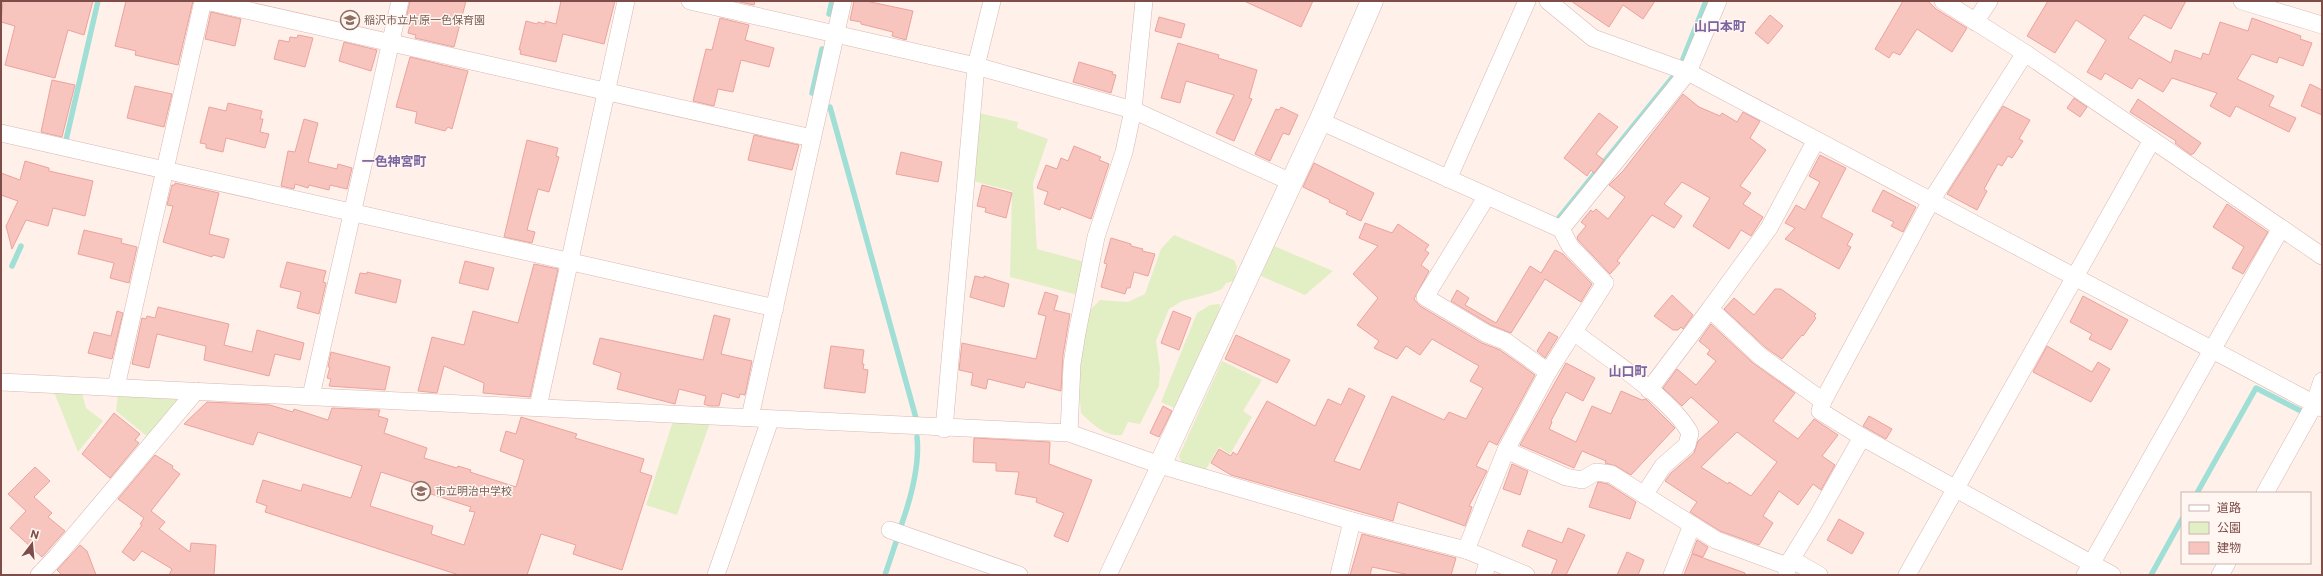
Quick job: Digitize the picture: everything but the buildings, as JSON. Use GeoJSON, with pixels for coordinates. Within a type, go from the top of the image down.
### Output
{"type":"FeatureCollection","features":[{"type":"Feature","properties":{"kind":"street"},"geometry":{"type":"LineString","coordinates":[[116,387],[203,1]]}},
{"type":"Feature","properties":{"kind":"street"},"geometry":{"type":"LineString","coordinates":[[206,1],[812,138]]}},
{"type":"Feature","properties":{"kind":"street"},"geometry":{"type":"LineString","coordinates":[[311,396],[400,1]]}},
{"type":"Feature","properties":{"kind":"street"},"geometry":{"type":"LineString","coordinates":[[538,407],[626,1]]}},
{"type":"Feature","properties":{"kind":"street"},"geometry":{"type":"LineString","coordinates":[[690,1],[976,66],[1133,110],[1291,182]]}},
{"type":"Feature","properties":{"kind":"street"},"geometry":{"type":"LineString","coordinates":[[750,417],[842,1]]}},
{"type":"Feature","properties":{"kind":"street"},"geometry":{"type":"LineString","coordinates":[[944,429],[976,66],[992,1]]}},
{"type":"Feature","properties":{"kind":"street"},"geometry":{"type":"LineString","coordinates":[[1069,433],[1072,364],[1077,333],[1096,237],[1124,152],[1133,110],[1144,1]]}},
{"type":"Feature","properties":{"kind":"street"},"geometry":{"type":"LineString","coordinates":[[1108,575],[1320,120],[1372,1]]}},
{"type":"Feature","properties":{"kind":"street"},"geometry":{"type":"LineString","coordinates":[[1448,179],[1527,1]]}},
{"type":"Feature","properties":{"kind":"street"},"geometry":{"type":"LineString","coordinates":[[1548,1],[1593,38],[1688,72],[2318,406]]}},
{"type":"Feature","properties":{"kind":"street"},"geometry":{"type":"LineString","coordinates":[[1561,229],[1688,72],[1718,1]]}},
{"type":"Feature","properties":{"kind":"street"},"geometry":{"type":"LineString","coordinates":[[1943,1],[2025,53],[2322,256]]}},
{"type":"Feature","properties":{"kind":"street"},"geometry":{"type":"LineString","coordinates":[[1975,22],[1989,1]]}},
{"type":"Feature","properties":{"kind":"street"},"geometry":{"type":"LineString","coordinates":[[2242,1],[2288,8],[2322,25]]}},
{"type":"Feature","properties":{"kind":"street"},"geometry":{"type":"LineString","coordinates":[[2025,53],[1930,201],[1823,401],[1820,411],[1862,437],[1956,488],[2088,569],[2112,575]]}},
{"type":"Feature","properties":{"kind":"street"},"geometry":{"type":"LineString","coordinates":[[1320,120],[1561,229],[1570,246],[1605,283],[1548,372],[1506,450],[1466,550]]}},
{"type":"Feature","properties":{"kind":"street"},"geometry":{"type":"LineString","coordinates":[[1,133],[775,308]]}},
{"type":"Feature","properties":{"kind":"street"},"geometry":{"type":"LineString","coordinates":[[1649,390],[1769,228],[1816,140]]}},
{"type":"Feature","properties":{"kind":"street"},"geometry":{"type":"LineString","coordinates":[[1907,575],[2152,140]]}},
{"type":"Feature","properties":{"kind":"street"},"geometry":{"type":"LineString","coordinates":[[1487,196],[1425,297],[1487,334],[1505,341],[1548,372]]}},
{"type":"Feature","properties":{"kind":"street"},"geometry":{"type":"LineString","coordinates":[[2088,569],[2281,228]]}},
{"type":"Feature","properties":{"kind":"street"},"geometry":{"type":"LineString","coordinates":[[1710,309],[1760,356],[1823,401]]}},
{"type":"Feature","properties":{"kind":"street"},"geometry":{"type":"LineString","coordinates":[[1574,332],[1649,390],[1678,417],[1690,433],[1686,445],[1663,466],[1644,495]]}},
{"type":"Feature","properties":{"kind":"street"},"geometry":{"type":"LineString","coordinates":[[2267,492],[2318,406],[2322,381]]}},
{"type":"Feature","properties":{"kind":"street"},"geometry":{"type":"LineString","coordinates":[[1,382],[750,417],[770,420],[944,429],[1069,433],[1160,465],[1352,521],[1466,550],[1486,567],[1526,575]]}},
{"type":"Feature","properties":{"kind":"street"},"geometry":{"type":"LineString","coordinates":[[39,575],[57,556],[196,391]]}},
{"type":"Feature","properties":{"kind":"street"},"geometry":{"type":"LineString","coordinates":[[716,575],[770,420]]}},
{"type":"Feature","properties":{"kind":"street"},"geometry":{"type":"LineString","coordinates":[[1788,567],[1862,437]]}},
{"type":"Feature","properties":{"kind":"street"},"geometry":{"type":"LineString","coordinates":[[1506,450],[1566,476],[1582,480],[1596,472],[1612,474],[1716,540],[1788,567],[1819,575]]}},
{"type":"Feature","properties":{"kind":"street"},"geometry":{"type":"LineString","coordinates":[[1339,575],[1352,521]]}},
{"type":"Feature","properties":{"kind":"street"},"geometry":{"type":"LineString","coordinates":[[1672,575],[1692,525]]}},
{"type":"Feature","properties":{"kind":"street"},"geometry":{"type":"LineString","coordinates":[[890,530],[1019,575]]}},
{"type":"Feature","properties":{"kind":"street"},"geometry":{"type":"LineString","coordinates":[[2220,575],[2226,564]]}},
{"type":"Feature","properties":{"kind":"green space"},"geometry":{"type":"Polygon","coordinates":[[[979,113],[1018,122],[1017,128],[1048,139],[1033,183],[1037,249],[1085,262],[1078,295],[1010,277],[1012,191],[973,181],[979,113]]]}},
{"type":"Feature","properties":{"kind":"green space"},"geometry":{"type":"Polygon","coordinates":[[[1174,235],[1234,260],[1237,267],[1234,281],[1226,283],[1222,289],[1182,301],[1169,309],[1156,341],[1160,368],[1159,386],[1140,424],[1128,422],[1122,435],[1110,434],[1100,429],[1081,413],[1077,363],[1090,310],[1100,300],[1128,302],[1145,294],[1161,249],[1174,235]]]}},
{"type":"Feature","properties":{"kind":"green space"},"geometry":{"type":"Polygon","coordinates":[[[1274,246],[1333,271],[1305,295],[1261,276],[1274,246]]]}},
{"type":"Feature","properties":{"kind":"green space"},"geometry":{"type":"Polygon","coordinates":[[[1220,304],[1219,316],[1176,409],[1161,402],[1197,313],[1210,305],[1220,304]]]}},
{"type":"Feature","properties":{"kind":"green space"},"geometry":{"type":"Polygon","coordinates":[[[1222,361],[1262,380],[1243,411],[1252,417],[1230,454],[1219,447],[1205,471],[1182,464],[1179,456],[1222,361]]]}},
{"type":"Feature","properties":{"kind":"green space"},"geometry":{"type":"Polygon","coordinates":[[[54,392],[82,393],[86,408],[103,421],[78,452],[54,392]]]}},
{"type":"Feature","properties":{"kind":"green space"},"geometry":{"type":"Polygon","coordinates":[[[118,394],[173,397],[180,404],[149,438],[116,411],[118,394]]]}},
{"type":"Feature","properties":{"kind":"green space"},"geometry":{"type":"Polygon","coordinates":[[[673,421],[710,423],[677,515],[646,505],[673,421]]]}},
{"type":"Feature","properties":{"kind":"waterway"},"geometry":{"type":"LineString","coordinates":[[66,140],[98,1]]}},
{"type":"Feature","properties":{"kind":"waterway"},"geometry":{"type":"LineString","coordinates":[[829,14],[832,1]]}},
{"type":"Feature","properties":{"kind":"waterway"},"geometry":{"type":"LineString","coordinates":[[1683,59],[1706,1]]}},
{"type":"Feature","properties":{"kind":"waterway"},"geometry":{"type":"LineString","coordinates":[[815,94],[812,93],[822,49]]}},
{"type":"Feature","properties":{"kind":"waterway"},"geometry":{"type":"LineString","coordinates":[[1558,219],[1672,78]]}},
{"type":"Feature","properties":{"kind":"waterway"},"geometry":{"type":"LineString","coordinates":[[830,107],[916,418]]}},
{"type":"Feature","properties":{"kind":"waterway"},"geometry":{"type":"LineString","coordinates":[[12,266],[21,246]]}},
{"type":"Feature","properties":{"kind":"waterway"},"geometry":{"type":"LineString","coordinates":[[2198,492],[2256,388],[2301,411]]}},
{"type":"Feature","properties":{"kind":"waterway"},"geometry":{"type":"LineString","coordinates":[[901,526],[916,471],[918,448],[917,437]]}},
{"type":"Feature","properties":{"kind":"waterway"},"geometry":{"type":"LineString","coordinates":[[2151,575],[2181,521]]}},
{"type":"Feature","properties":{"kind":"waterway"},"geometry":{"type":"LineString","coordinates":[[885,575],[897,539]]}},
{"type":"Feature","properties":{"kind":"place","name":"稲沢市立片原一色保育園"},"geometry":{"type":"Point","coordinates":[350,20]}},
{"type":"Feature","properties":{"kind":"place","name":"市立明治中学校"},"geometry":{"type":"Point","coordinates":[421,491]}},
{"type":"Feature","properties":{"kind":"district","name":"山口本町"},"geometry":{"type":"Point","coordinates":[1720,26]}},
{"type":"Feature","properties":{"kind":"district","name":"一色神宮町"},"geometry":{"type":"Point","coordinates":[394,161]}},
{"type":"Feature","properties":{"kind":"district","name":"山口町"},"geometry":{"type":"Point","coordinates":[1628,371]}}]}
